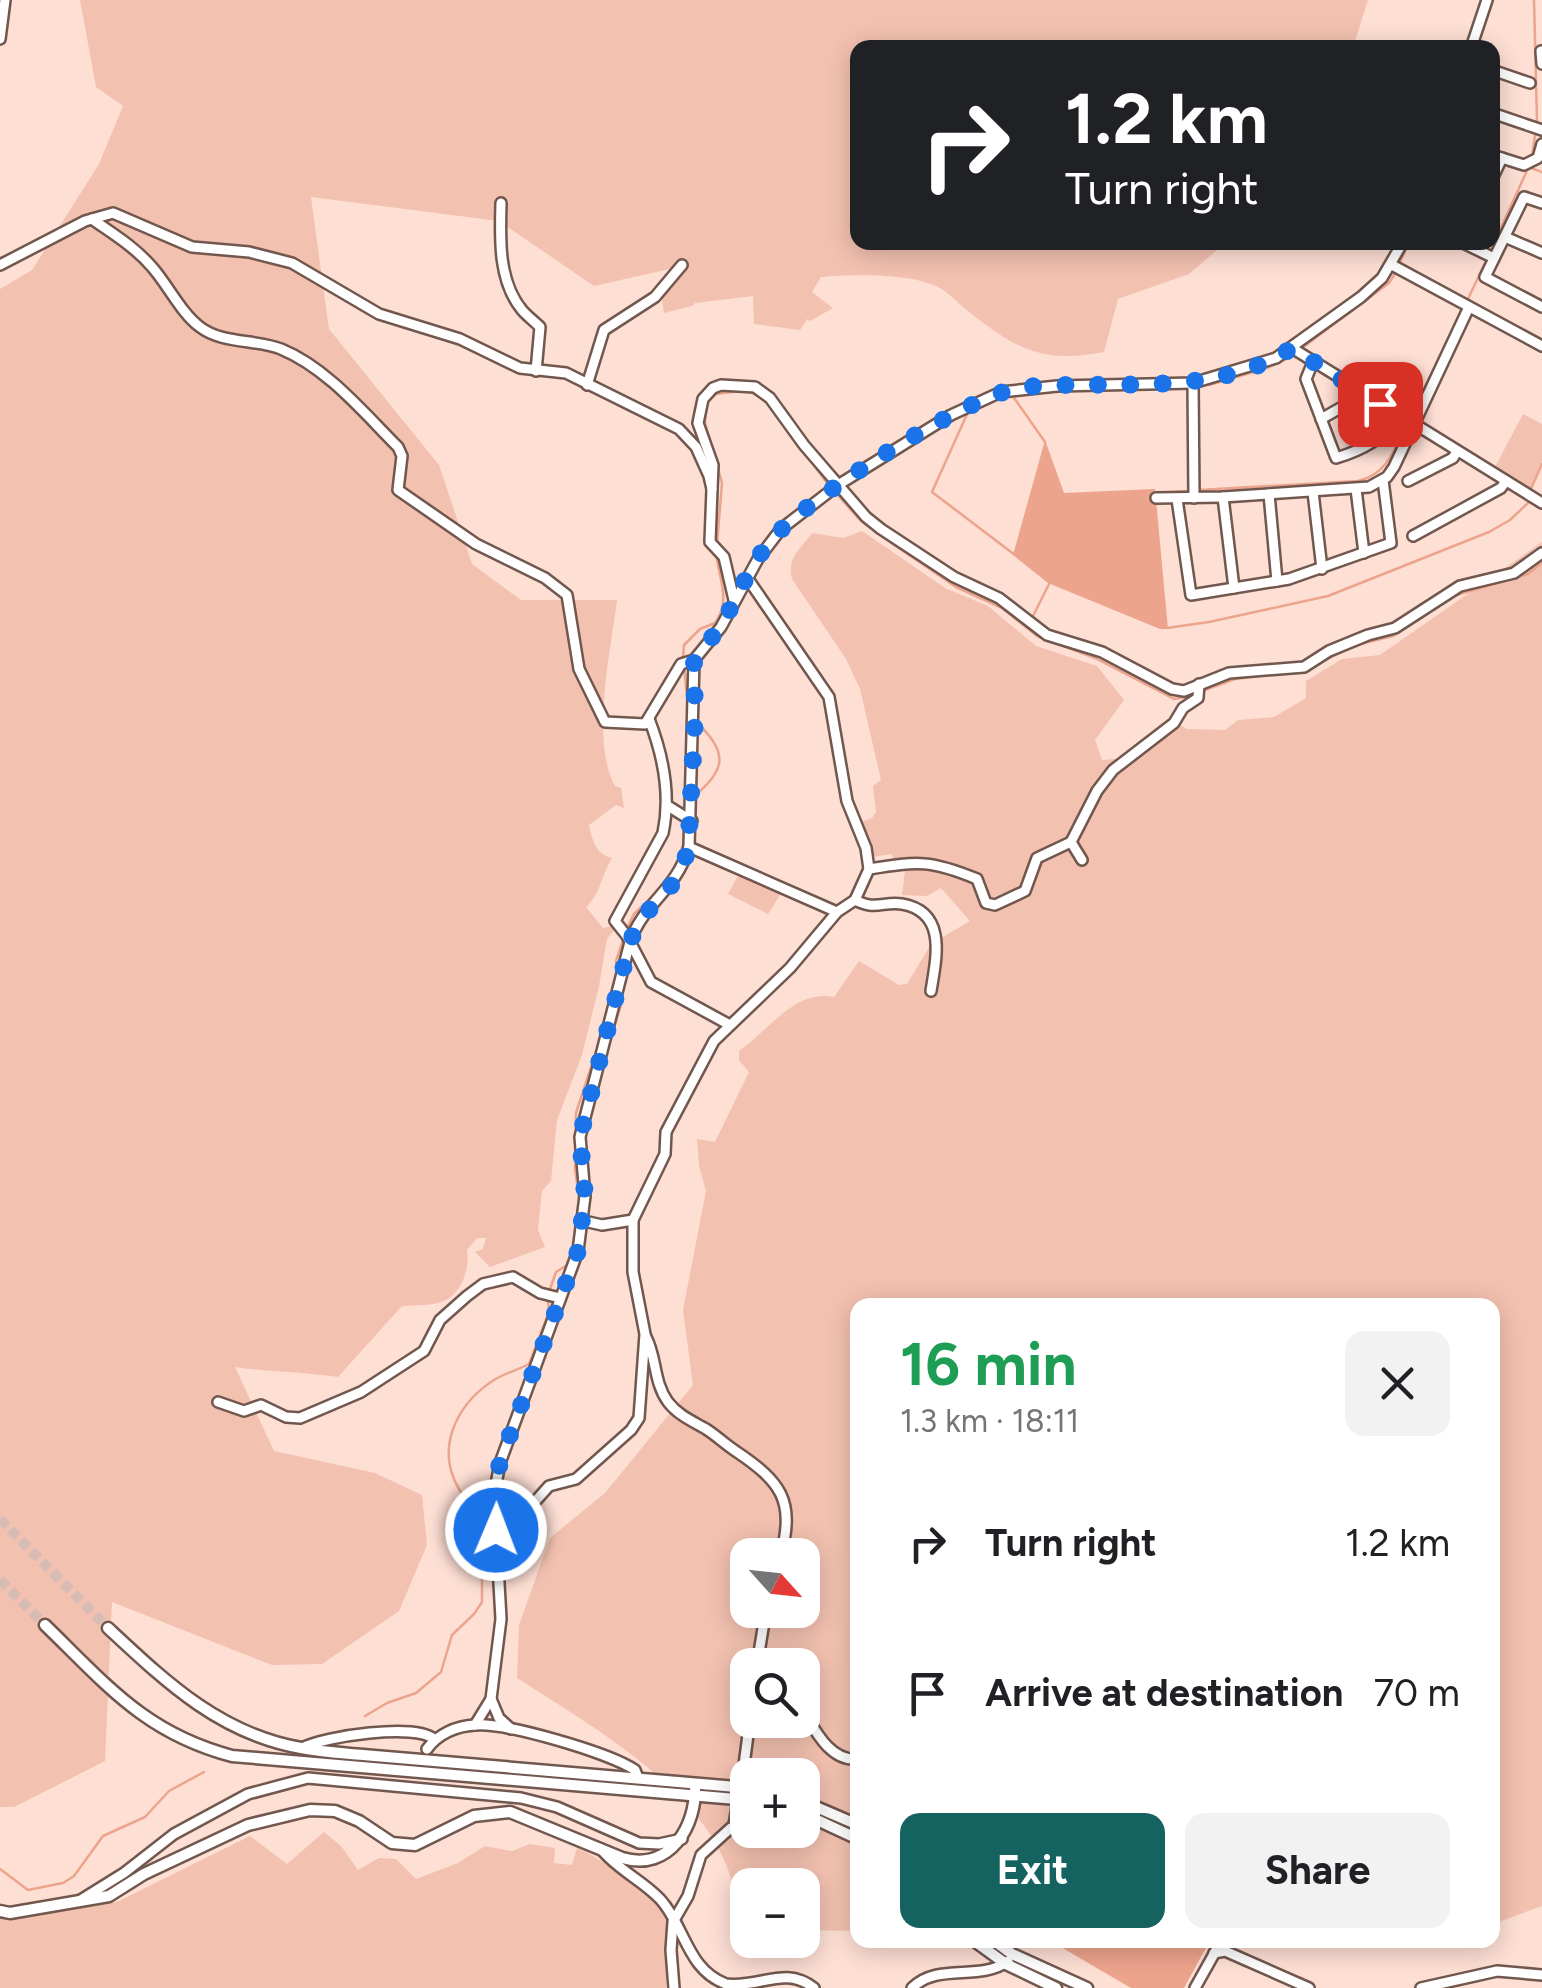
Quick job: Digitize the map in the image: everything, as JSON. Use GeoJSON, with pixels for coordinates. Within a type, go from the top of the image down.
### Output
{"type":"FeatureCollection","features":[{"type":"Feature","properties":{"kind":"street"},"geometry":{"type":"LineString","coordinates":[[0,39],[4,0]]}},
{"type":"Feature","properties":{"kind":"street"},"geometry":{"type":"LineString","coordinates":[[1474,40],[1487,0]]}},
{"type":"Feature","properties":{"kind":"street"},"geometry":{"type":"LineString","coordinates":[[1542,51],[1542,64]]}},
{"type":"Feature","properties":{"kind":"street"},"geometry":{"type":"LineString","coordinates":[[1500,73],[1530,84]]}},
{"type":"Feature","properties":{"kind":"street"},"geometry":{"type":"LineString","coordinates":[[1500,116],[1538,129]]}},
{"type":"Feature","properties":{"kind":"street"},"geometry":{"type":"LineString","coordinates":[[1500,157],[1531,162],[1542,146]]}},
{"type":"Feature","properties":{"kind":"street"},"geometry":{"type":"LineString","coordinates":[[1500,242],[1524,197],[1542,203]]}},
{"type":"Feature","properties":{"kind":"street"},"geometry":{"type":"LineString","coordinates":[[501,203],[502,257],[507,280],[524,313],[540,326],[536,371]]}},
{"type":"Feature","properties":{"kind":"street"},"geometry":{"type":"LineString","coordinates":[[0,265],[113,213],[192,247],[250,252],[292,263],[378,314],[460,339],[520,368],[559,370],[689,436],[704,462],[712,489]]}},
{"type":"Feature","properties":{"kind":"street"},"geometry":{"type":"LineString","coordinates":[[92,220],[133,248],[151,266],[196,325],[212,335],[278,348],[305,361],[333,384],[398,447],[402,456],[398,490],[476,544],[545,578],[567,595],[579,670],[605,722],[645,724],[687,661],[720,627],[769,542],[781,529],[838,486],[951,415],[1001,392],[1057,386],[1193,383],[1251,368],[1295,351],[1396,267],[1401,250]]}},
{"type":"Feature","properties":{"kind":"street"},"geometry":{"type":"LineString","coordinates":[[1504,237],[1542,253]]}},
{"type":"Feature","properties":{"kind":"street"},"geometry":{"type":"LineString","coordinates":[[1478,250],[1490,256]]}},
{"type":"Feature","properties":{"kind":"street"},"geometry":{"type":"LineString","coordinates":[[1494,250],[1486,280],[1542,308]]}},
{"type":"Feature","properties":{"kind":"street"},"geometry":{"type":"LineString","coordinates":[[587,386],[604,330],[635,313],[682,265]]}},
{"type":"Feature","properties":{"kind":"street"},"geometry":{"type":"LineString","coordinates":[[1396,267],[1542,346]]}},
{"type":"Feature","properties":{"kind":"street"},"geometry":{"type":"LineString","coordinates":[[1156,498],[1177,499],[1193,492],[1224,497],[1356,489],[1383,480],[1394,467],[1406,422],[1466,306]]}},
{"type":"Feature","properties":{"kind":"street"},"geometry":{"type":"LineString","coordinates":[[1295,351],[1542,504]]}},
{"type":"Feature","properties":{"kind":"street"},"geometry":{"type":"LineString","coordinates":[[1312,365],[1306,378],[1336,458],[1406,422]]}},
{"type":"Feature","properties":{"kind":"street"},"geometry":{"type":"LineString","coordinates":[[1193,383],[1193,492]]}},
{"type":"Feature","properties":{"kind":"street"},"geometry":{"type":"LineString","coordinates":[[734,600],[716,548],[713,465],[698,422],[703,399],[721,385],[748,385],[770,398],[838,486],[881,529],[954,577],[999,598],[1047,636],[1102,652],[1172,689],[1184,691],[1229,674],[1304,667],[1342,646],[1395,628],[1460,586],[1514,572],[1542,553]]}},
{"type":"Feature","properties":{"kind":"street"},"geometry":{"type":"LineString","coordinates":[[1322,419],[1361,394]]}},
{"type":"Feature","properties":{"kind":"street"},"geometry":{"type":"LineString","coordinates":[[1408,481],[1456,453]]}},
{"type":"Feature","properties":{"kind":"street"},"geometry":{"type":"LineString","coordinates":[[1177,499],[1192,595],[1277,581],[1322,569],[1392,542],[1383,480]]}},
{"type":"Feature","properties":{"kind":"street"},"geometry":{"type":"LineString","coordinates":[[1413,536],[1454,516],[1504,483]]}},
{"type":"Feature","properties":{"kind":"street"},"geometry":{"type":"LineString","coordinates":[[1356,489],[1364,553]]}},
{"type":"Feature","properties":{"kind":"street"},"geometry":{"type":"LineString","coordinates":[[1313,492],[1322,569]]}},
{"type":"Feature","properties":{"kind":"street"},"geometry":{"type":"LineString","coordinates":[[1269,494],[1277,581]]}},
{"type":"Feature","properties":{"kind":"street"},"geometry":{"type":"LineString","coordinates":[[1224,497],[1234,588]]}},
{"type":"Feature","properties":{"kind":"street"},"geometry":{"type":"LineString","coordinates":[[498,1543],[549,1486],[576,1479],[631,1430],[640,1412],[645,1334],[633,1272],[633,1220],[665,1154],[666,1132],[714,1040],[790,968],[837,912],[855,900],[870,869],[866,848],[846,801],[829,697],[748,579]]}},
{"type":"Feature","properties":{"kind":"street"},"geometry":{"type":"LineString","coordinates":[[475,1724],[491,1699],[501,1619],[494,1495],[500,1462],[553,1296],[578,1251],[584,1221],[580,1137],[627,937],[678,876],[689,848],[695,722],[687,661]]}},
{"type":"Feature","properties":{"kind":"street"},"geometry":{"type":"LineString","coordinates":[[870,869],[940,864],[980,881],[986,903],[995,905],[1025,892],[1038,858],[1071,842],[1105,780],[1174,723],[1183,708],[1198,698],[1199,684]]}},
{"type":"Feature","properties":{"kind":"street"},"geometry":{"type":"LineString","coordinates":[[649,719],[658,743],[668,806],[663,834],[614,921],[651,982],[728,1024]]}},
{"type":"Feature","properties":{"kind":"street"},"geometry":{"type":"LineString","coordinates":[[668,806],[688,819]]}},
{"type":"Feature","properties":{"kind":"street"},"geometry":{"type":"LineString","coordinates":[[1071,842],[1082,860]]}},
{"type":"Feature","properties":{"kind":"street"},"geometry":{"type":"LineString","coordinates":[[689,848],[837,912]]}},
{"type":"Feature","properties":{"kind":"street"},"geometry":{"type":"LineString","coordinates":[[855,900],[870,907],[900,904],[916,909],[932,923],[937,942],[931,991]]}},
{"type":"Feature","properties":{"kind":"street"},"geometry":{"type":"LineString","coordinates":[[584,1221],[602,1225],[633,1220]]}},
{"type":"Feature","properties":{"kind":"street"},"geometry":{"type":"LineString","coordinates":[[218,1402],[244,1411],[261,1405],[286,1417],[300,1418],[361,1392],[424,1352],[440,1320],[483,1284],[514,1276],[553,1296]]}},
{"type":"Feature","properties":{"kind":"street"},"geometry":{"type":"LineString","coordinates":[[645,1334],[654,1352],[656,1378],[668,1402],[682,1416],[760,1466],[777,1483],[787,1527],[785,1538]]}},
{"type":"Feature","properties":{"kind":"street"},"geometry":{"type":"LineString","coordinates":[[44,1625],[139,1715],[176,1736],[216,1751],[280,1762],[695,1790],[730,1789]]}},
{"type":"Feature","properties":{"kind":"street"},"geometry":{"type":"LineString","coordinates":[[108,1628],[178,1693],[212,1716],[268,1740],[302,1748],[638,1778],[730,1797]]}},
{"type":"Feature","properties":{"kind":"street"},"geometry":{"type":"LineString","coordinates":[[491,1699],[500,1718],[512,1730]]}},
{"type":"Feature","properties":{"kind":"street"},"geometry":{"type":"LineString","coordinates":[[428,1750],[434,1739],[475,1724],[609,1755],[635,1770],[638,1778]]}},
{"type":"Feature","properties":{"kind":"street"},"geometry":{"type":"LineString","coordinates":[[302,1748],[317,1740],[340,1736],[416,1730],[434,1739]]}},
{"type":"Feature","properties":{"kind":"street"},"geometry":{"type":"LineString","coordinates":[[674,1988],[673,1922],[688,1896],[701,1855],[734,1824],[748,1738]]}},
{"type":"Feature","properties":{"kind":"street"},"geometry":{"type":"LineString","coordinates":[[820,1738],[834,1754],[850,1760]]}},
{"type":"Feature","properties":{"kind":"street"},"geometry":{"type":"LineString","coordinates":[[74,1904],[124,1873],[174,1834],[248,1794],[308,1778],[422,1784],[521,1798],[549,1804],[639,1843],[682,1839]]}},
{"type":"Feature","properties":{"kind":"street"},"geometry":{"type":"LineString","coordinates":[[0,1912],[109,1896],[144,1874],[248,1825],[310,1810],[335,1811],[392,1842],[415,1845],[474,1816],[510,1812],[622,1858],[640,1861],[663,1854],[682,1839],[694,1814],[695,1790]]}},
{"type":"Feature","properties":{"kind":"street"},"geometry":{"type":"LineString","coordinates":[[820,1809],[850,1822]]}},
{"type":"Feature","properties":{"kind":"street"},"geometry":{"type":"LineString","coordinates":[[820,1821],[850,1835]]}},
{"type":"Feature","properties":{"kind":"street"},"geometry":{"type":"LineString","coordinates":[[601,1849],[615,1866],[658,1897],[700,1966],[723,1983],[742,1988],[788,1977],[803,1979],[814,1988]]}},
{"type":"Feature","properties":{"kind":"street"},"geometry":{"type":"LineString","coordinates":[[988,1948],[1056,1988]]}},
{"type":"Feature","properties":{"kind":"street"},"geometry":{"type":"LineString","coordinates":[[1000,1948],[1009,1959],[1086,1988]]}},
{"type":"Feature","properties":{"kind":"street"},"geometry":{"type":"LineString","coordinates":[[1195,1988],[1217,1948]]}},
{"type":"Feature","properties":{"kind":"street"},"geometry":{"type":"LineString","coordinates":[[1228,1953],[1230,1948]]}},
{"type":"Feature","properties":{"kind":"street"},"geometry":{"type":"LineString","coordinates":[[1214,1954],[1221,1950],[1309,1988]]}},
{"type":"Feature","properties":{"kind":"street"},"geometry":{"type":"LineString","coordinates":[[912,1988],[920,1980],[939,1973],[984,1972],[1009,1959]]}},
{"type":"Feature","properties":{"kind":"street"},"geometry":{"type":"LineString","coordinates":[[1421,1988],[1498,1971],[1542,1975]]}},
{"type":"Feature","properties":{"kind":"shaded area"},"geometry":{"type":"Polygon","coordinates":[[[80,0],[1368,0],[1355,40],[850,40],[850,250],[1217,250],[1189,274],[1118,299],[1104,352],[1064,356],[1031,350],[1000,335],[938,287],[897,277],[821,277],[812,292],[833,308],[810,321],[807,319],[800,330],[754,324],[753,296],[695,303],[664,313],[661,294],[683,266],[594,286],[499,221],[311,197],[329,329],[439,465],[472,564],[521,600],[617,600],[603,720],[608,767],[615,786],[621,788],[624,808],[616,805],[589,825],[598,850],[612,858],[595,897],[586,907],[603,928],[612,926],[614,930],[607,939],[582,1055],[557,1120],[551,1181],[542,1191],[538,1230],[545,1247],[490,1267],[475,1252],[483,1249],[486,1238],[477,1238],[467,1250],[466,1272],[456,1292],[440,1303],[402,1306],[338,1377],[235,1367],[274,1451],[375,1473],[422,1495],[427,1545],[399,1611],[322,1664],[272,1665],[112,1602],[105,1761],[14,1807],[0,1807],[0,289],[32,270],[99,164],[123,106],[96,87],[80,0]]]}},
{"type":"Feature","properties":{"kind":"shaded area"},"geometry":{"type":"Polygon","coordinates":[[[1523,414],[1542,424],[1542,462],[1529,491],[1494,469],[1523,414]]]}},
{"type":"Feature","properties":{"kind":"shaded area"},"geometry":{"type":"Polygon","coordinates":[[[1045,440],[1064,493],[1155,489],[1168,629],[1048,583],[1013,555],[1045,440]]]}},
{"type":"Feature","properties":{"kind":"shaded area"},"geometry":{"type":"Polygon","coordinates":[[[862,531],[945,588],[988,606],[1036,646],[1097,666],[1124,700],[1095,740],[1102,760],[1140,757],[1178,724],[1187,729],[1225,730],[1238,720],[1274,717],[1306,698],[1306,681],[1342,659],[1380,655],[1542,542],[1542,1906],[1500,1921],[1500,1298],[850,1298],[850,1931],[820,1930],[820,1868],[730,1868],[730,1875],[716,1843],[670,1787],[609,1738],[517,1678],[519,1625],[550,1538],[605,1493],[693,1385],[683,1310],[706,1191],[697,1139],[715,1142],[749,1072],[739,1060],[739,1051],[795,1005],[820,996],[834,997],[859,961],[899,985],[907,984],[931,944],[970,921],[941,888],[927,896],[902,895],[906,863],[894,862],[892,854],[873,857],[858,823],[872,818],[876,812],[873,786],[881,780],[860,689],[846,659],[792,579],[791,565],[812,533],[843,538],[862,531]]]}},
{"type":"Feature","properties":{"kind":"shaded area"},"geometry":{"type":"Polygon","coordinates":[[[740,872],[782,892],[768,914],[728,894],[740,872]]]}},
{"type":"Feature","properties":{"kind":"shaded area"},"geometry":{"type":"Polygon","coordinates":[[[324,1832],[341,1846],[358,1870],[379,1858],[396,1859],[416,1879],[458,1863],[485,1846],[512,1851],[530,1844],[555,1848],[554,1863],[572,1865],[577,1848],[630,1881],[665,1916],[669,1926],[666,1988],[0,1988],[0,1918],[117,1902],[250,1836],[287,1864],[324,1832]]]}},
{"type":"Feature","properties":{"kind":"shaded area"},"geometry":{"type":"Polygon","coordinates":[[[1063,1948],[1206,1948],[1184,1988],[1131,1988],[1063,1948]]]}},
{"type":"Feature","properties":{"kind":"waterway"},"geometry":{"type":"LineString","coordinates":[[1480,40],[1493,0]]}},
{"type":"Feature","properties":{"kind":"waterway"},"geometry":{"type":"LineString","coordinates":[[1532,156],[1537,122],[1534,0]]}},
{"type":"Feature","properties":{"kind":"waterway"},"geometry":{"type":"LineString","coordinates":[[1500,230],[1530,164]]}},
{"type":"Feature","properties":{"kind":"waterway"},"geometry":{"type":"LineString","coordinates":[[1531,168],[1542,172]]}},
{"type":"Feature","properties":{"kind":"waterway"},"geometry":{"type":"LineString","coordinates":[[1399,265],[1406,250]]}},
{"type":"Feature","properties":{"kind":"waterway"},"geometry":{"type":"LineString","coordinates":[[1467,301],[1487,259]]}},
{"type":"Feature","properties":{"kind":"waterway"},"geometry":{"type":"LineString","coordinates":[[1401,264],[1542,340]]}},
{"type":"Feature","properties":{"kind":"waterway"},"geometry":{"type":"LineString","coordinates":[[1302,348],[1389,283],[1396,272]]}},
{"type":"Feature","properties":{"kind":"waterway"},"geometry":{"type":"LineString","coordinates":[[1410,418],[1463,309]]}},
{"type":"Feature","properties":{"kind":"waterway"},"geometry":{"type":"LineString","coordinates":[[1293,355],[1308,365]]}},
{"type":"Feature","properties":{"kind":"waterway"},"geometry":{"type":"LineString","coordinates":[[1209,385],[1267,368],[1292,356]]}},
{"type":"Feature","properties":{"kind":"waterway"},"geometry":{"type":"LineString","coordinates":[[1315,369],[1355,393]]}},
{"type":"Feature","properties":{"kind":"waterway"},"geometry":{"type":"LineString","coordinates":[[1047,391],[1187,388]]}},
{"type":"Feature","properties":{"kind":"waterway"},"geometry":{"type":"LineString","coordinates":[[717,544],[722,483],[705,423],[707,401],[716,394],[740,391]]}},
{"type":"Feature","properties":{"kind":"waterway"},"geometry":{"type":"LineString","coordinates":[[748,391],[768,401]]}},
{"type":"Feature","properties":{"kind":"waterway"},"geometry":{"type":"LineString","coordinates":[[993,400],[1009,395]]}},
{"type":"Feature","properties":{"kind":"waterway"},"geometry":{"type":"LineString","coordinates":[[1012,395],[1045,442]]}},
{"type":"Feature","properties":{"kind":"waterway"},"geometry":{"type":"LineString","coordinates":[[1362,397],[1394,417]]}},
{"type":"Feature","properties":{"kind":"waterway"},"geometry":{"type":"LineString","coordinates":[[968,412],[932,492],[1015,555]]}},
{"type":"Feature","properties":{"kind":"waterway"},"geometry":{"type":"LineString","coordinates":[[778,416],[827,483]]}},
{"type":"Feature","properties":{"kind":"waterway"},"geometry":{"type":"LineString","coordinates":[[1199,490],[1368,478],[1383,467],[1406,426]]}},
{"type":"Feature","properties":{"kind":"waterway"},"geometry":{"type":"LineString","coordinates":[[1413,429],[1500,483]]}},
{"type":"Feature","properties":{"kind":"waterway"},"geometry":{"type":"LineString","coordinates":[[1530,491],[1542,464]]}},
{"type":"Feature","properties":{"kind":"waterway"},"geometry":{"type":"LineString","coordinates":[[1507,487],[1526,498]]}},
{"type":"Feature","properties":{"kind":"waterway"},"geometry":{"type":"LineString","coordinates":[[1154,493],[1191,491]]}},
{"type":"Feature","properties":{"kind":"waterway"},"geometry":{"type":"LineString","coordinates":[[836,493],[860,520],[890,542],[956,587],[1002,608],[1037,636],[1095,658],[1174,699],[1191,696]]}},
{"type":"Feature","properties":{"kind":"waterway"},"geometry":{"type":"LineString","coordinates":[[1167,628],[1328,596],[1489,532],[1510,520],[1529,502],[1527,499]]}},
{"type":"Feature","properties":{"kind":"waterway"},"geometry":{"type":"LineString","coordinates":[[683,658],[684,645],[700,629],[715,623],[723,606],[716,552]]}},
{"type":"Feature","properties":{"kind":"waterway"},"geometry":{"type":"LineString","coordinates":[[1313,666],[1356,645],[1393,636],[1453,596],[1528,574],[1542,563]]}},
{"type":"Feature","properties":{"kind":"waterway"},"geometry":{"type":"LineString","coordinates":[[1031,620],[1050,582]]}},
{"type":"Feature","properties":{"kind":"waterway"},"geometry":{"type":"LineString","coordinates":[[684,666],[688,708]]}},
{"type":"Feature","properties":{"kind":"waterway"},"geometry":{"type":"LineString","coordinates":[[1205,690],[1235,679],[1301,671]]}},
{"type":"Feature","properties":{"kind":"waterway"},"geometry":{"type":"LineString","coordinates":[[694,796],[713,778],[719,760],[714,742],[696,722]]}},
{"type":"Feature","properties":{"kind":"waterway"},"geometry":{"type":"LineString","coordinates":[[677,866],[685,825]]}},
{"type":"Feature","properties":{"kind":"waterway"},"geometry":{"type":"LineString","coordinates":[[627,928],[634,914],[657,892]]}},
{"type":"Feature","properties":{"kind":"waterway"},"geometry":{"type":"LineString","coordinates":[[617,976],[616,961],[623,940]]}},
{"type":"Feature","properties":{"kind":"waterway"},"geometry":{"type":"LineString","coordinates":[[606,1053],[622,1002]]}},
{"type":"Feature","properties":{"kind":"waterway"},"geometry":{"type":"LineString","coordinates":[[580,1205],[575,1168],[576,1113],[598,1054]]}},
{"type":"Feature","properties":{"kind":"waterway"},"geometry":{"type":"LineString","coordinates":[[549,1292],[556,1272],[567,1265],[576,1238]]}},
{"type":"Feature","properties":{"kind":"waterway"},"geometry":{"type":"LineString","coordinates":[[365,1716],[416,1693],[441,1672],[452,1635],[482,1602],[482,1569],[489,1530],[454,1479],[451,1436],[463,1410],[482,1389],[529,1364],[549,1312],[548,1299]]}},
{"type":"Feature","properties":{"kind":"waterway"},"geometry":{"type":"LineString","coordinates":[[0,1869],[28,1890],[63,1883],[74,1876],[103,1836],[145,1817],[169,1791],[204,1772]]}},
{"type":"Feature","properties":{"kind":"tunnel"},"geometry":{"type":"LineString","coordinates":[[0,1519],[108,1628]]}},
{"type":"Feature","properties":{"kind":"tunnel"},"geometry":{"type":"LineString","coordinates":[[0,1580],[45,1625]]}},
{"type":"Feature","properties":{"kind":"route"},"geometry":{"type":"LineString","coordinates":[[496,1530],[494,1495],[500,1462],[578,1251],[585,1196],[580,1137],[630,942],[640,919],[669,890],[688,852],[694,660],[720,627],[769,542],[838,486],[951,415],[1001,392],[1057,386],[1193,383],[1251,368],[1292,348],[1380,404]]}}]}
